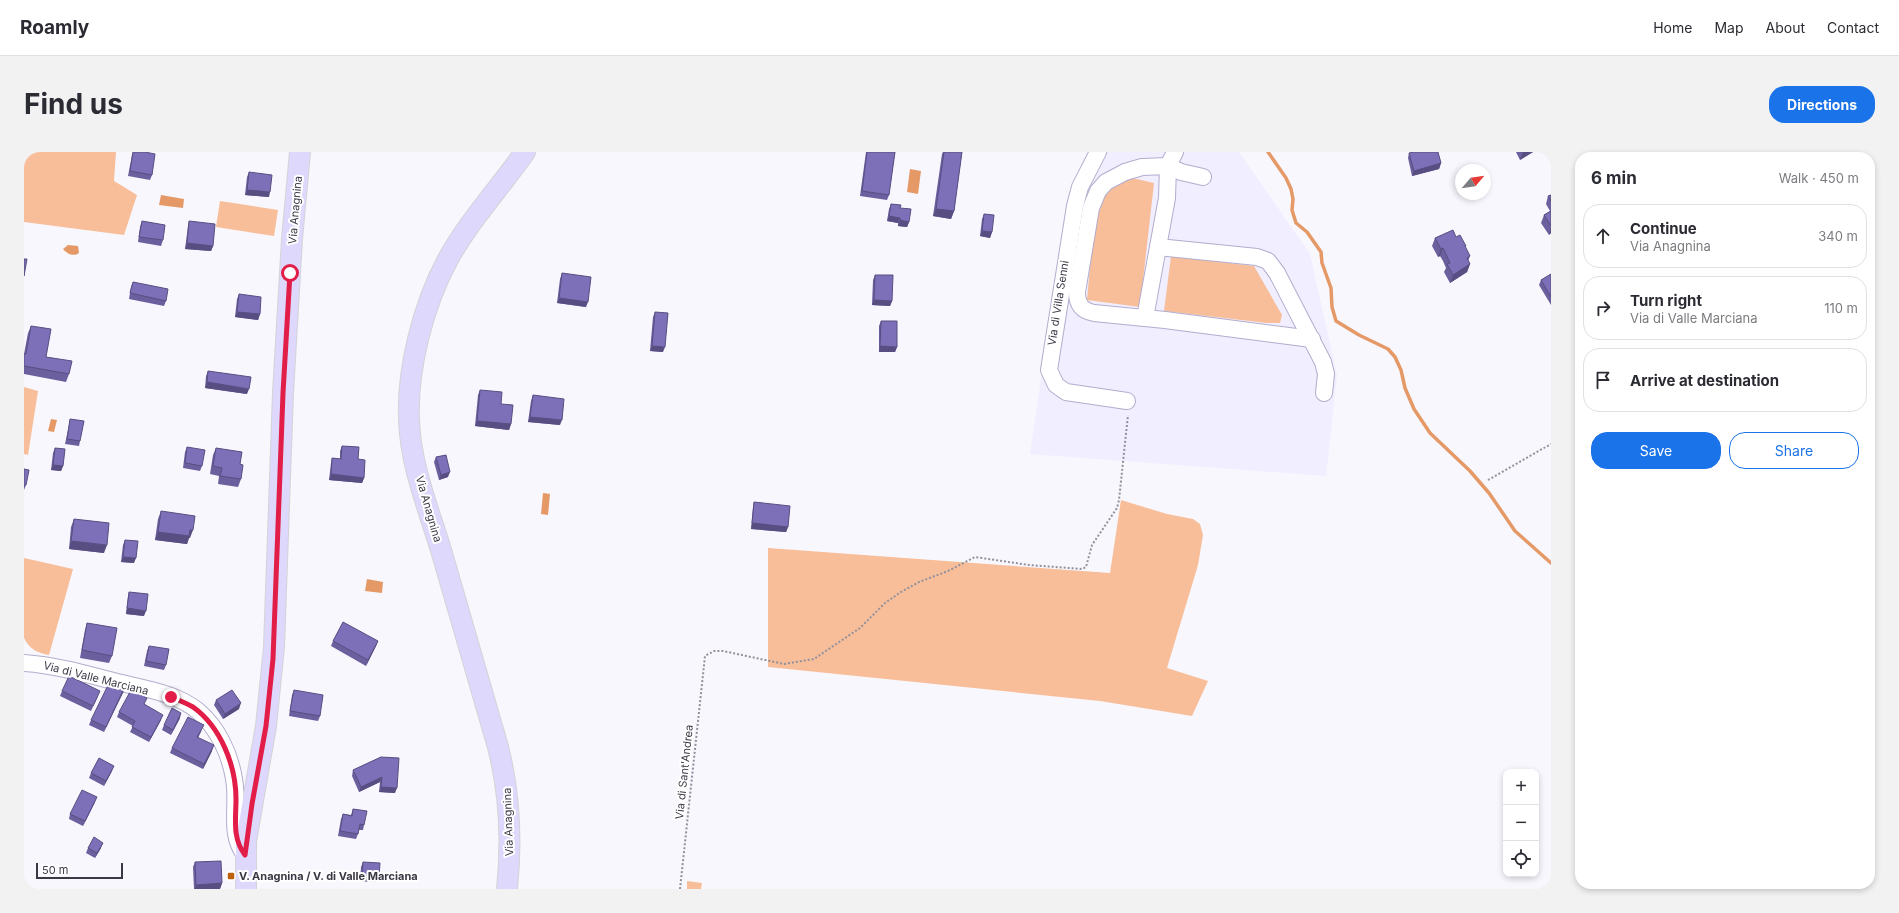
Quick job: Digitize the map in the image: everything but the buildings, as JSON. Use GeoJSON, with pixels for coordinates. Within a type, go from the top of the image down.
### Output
{"type":"FeatureCollection","features":[{"type":"Feature","properties":{"kind":"main road","name":"Via Anagnina"},"geometry":{"type":"LineString","coordinates":[[246,889],[245,855],[266,726],[273,659],[283,393],[291,251],[300,152]]}},
{"type":"Feature","properties":{"kind":"main road","name":"Via Anagnina"},"geometry":{"type":"LineString","coordinates":[[507,889],[510,827],[505,775],[422,486],[410,434],[408,411],[416,352],[427,311],[440,274],[469,226],[525,152]]}},
{"type":"Feature","properties":{"kind":"street","name":"Via di Villa Senni"},"geometry":{"type":"LineString","coordinates":[[1098,152],[1080,187],[1075,206],[1049,370],[1056,384],[1066,392],[1127,401]]}},
{"type":"Feature","properties":{"kind":"street"},"geometry":{"type":"LineString","coordinates":[[1172,159],[1181,172],[1203,177]]}},
{"type":"Feature","properties":{"kind":"street"},"geometry":{"type":"LineString","coordinates":[[1144,318],[1167,198],[1172,159]]}},
{"type":"Feature","properties":{"kind":"street"},"geometry":{"type":"LineString","coordinates":[[1172,159],[1130,170],[1110,179],[1098,191],[1090,214],[1077,292],[1080,305],[1089,312],[1312,339]]}},
{"type":"Feature","properties":{"kind":"street"},"geometry":{"type":"LineString","coordinates":[[1158,247],[1265,259],[1277,273],[1312,339],[1325,368],[1324,393]]}},
{"type":"Feature","properties":{"kind":"street","name":"Via di Valle Marciana"},"geometry":{"type":"LineString","coordinates":[[24,663],[47,664],[150,690],[178,700],[197,711],[216,732],[227,753],[236,788],[237,841],[245,855]]}},
{"type":"Feature","properties":{"kind":"path","name":"Via di Sant'Andrea"},"geometry":{"type":"LineString","coordinates":[[680,889],[705,656],[714,651],[723,651],[784,664],[814,660],[860,628],[885,603],[901,592],[919,582],[948,571],[975,558],[1029,564],[1082,568],[1086,567],[1092,545],[1117,508],[1119,500],[1129,407],[1127,401]]}},
{"type":"Feature","properties":{"kind":"path"},"geometry":{"type":"LineString","coordinates":[[1488,480],[1551,444]]}},
{"type":"Feature","properties":{"kind":"shaded area"},"geometry":{"type":"Polygon","coordinates":[[[24,152],[116,152],[114,181],[137,195],[124,235],[24,222],[24,152]]]}},
{"type":"Feature","properties":{"kind":"shaded area"},"geometry":{"type":"Polygon","coordinates":[[[1092,152],[1239,152],[1310,254],[1337,375],[1326,476],[1030,454],[1067,202],[1092,152]]]}},
{"type":"Feature","properties":{"kind":"shaded area"},"geometry":{"type":"Polygon","coordinates":[[[910,169],[921,171],[918,194],[907,192],[910,169]]]}},
{"type":"Feature","properties":{"kind":"shaded area"},"geometry":{"type":"Polygon","coordinates":[[[1128,177],[1154,183],[1140,307],[1087,300],[1096,200],[1128,177]]]}},
{"type":"Feature","properties":{"kind":"shaded area"},"geometry":{"type":"Polygon","coordinates":[[[161,195],[184,199],[183,208],[159,205],[161,195]]]}},
{"type":"Feature","properties":{"kind":"shaded area"},"geometry":{"type":"Polygon","coordinates":[[[220,201],[278,210],[274,236],[216,227],[220,201]]]}},
{"type":"Feature","properties":{"kind":"shaded area"},"geometry":{"type":"Polygon","coordinates":[[[68,245],[78,246],[79,253],[73,255],[66,252],[63,249],[68,245]]]}},
{"type":"Feature","properties":{"kind":"shaded area"},"geometry":{"type":"Polygon","coordinates":[[[1171,256],[1254,266],[1282,315],[1280,323],[1267,323],[1164,311],[1171,256]]]}},
{"type":"Feature","properties":{"kind":"shaded area"},"geometry":{"type":"Polygon","coordinates":[[[24,387],[38,391],[28,455],[24,454],[24,387]]]}},
{"type":"Feature","properties":{"kind":"shaded area"},"geometry":{"type":"Polygon","coordinates":[[[51,419],[57,420],[54,432],[48,431],[51,419]]]}},
{"type":"Feature","properties":{"kind":"shaded area"},"geometry":{"type":"Polygon","coordinates":[[[543,493],[550,494],[548,515],[541,514],[543,493]]]}},
{"type":"Feature","properties":{"kind":"shaded area"},"geometry":{"type":"Polygon","coordinates":[[[1121,500],[1167,514],[1193,519],[1200,524],[1203,535],[1198,565],[1167,668],[1208,681],[1192,716],[1100,701],[768,667],[768,548],[1110,573],[1121,500]]]}},
{"type":"Feature","properties":{"kind":"shaded area"},"geometry":{"type":"Polygon","coordinates":[[[24,558],[73,569],[49,655],[34,650],[28,645],[24,638],[24,558]]]}},
{"type":"Feature","properties":{"kind":"shaded area"},"geometry":{"type":"Polygon","coordinates":[[[367,579],[383,582],[382,593],[365,591],[367,579]]]}},
{"type":"Feature","properties":{"kind":"shaded area"},"geometry":{"type":"Polygon","coordinates":[[[687,881],[702,883],[701,889],[687,889],[687,881]]]}},
{"type":"Feature","properties":{"kind":"waterway"},"geometry":{"type":"LineString","coordinates":[[1268,152],[1286,178],[1291,189],[1293,199],[1292,210],[1296,223],[1307,232],[1321,252],[1322,263],[1331,288],[1332,307],[1336,321],[1359,335],[1388,349],[1395,357],[1401,370],[1405,388],[1414,409],[1430,433],[1470,471],[1489,493],[1515,531],[1551,563]]}},
{"type":"Feature","properties":{"kind":"place","name":"V. Anagnina / V. di Valle Marciana"},"geometry":{"type":"Point","coordinates":[231,876]}},
{"type":"Feature","properties":{"kind":"route"},"geometry":{"type":"LineString","coordinates":[[171,697],[189,705],[206,718],[219,736],[225,748],[232,768],[236,788],[235,829],[237,841],[245,855],[252,804],[266,726],[274,647],[283,393],[290,273]]}}]}
